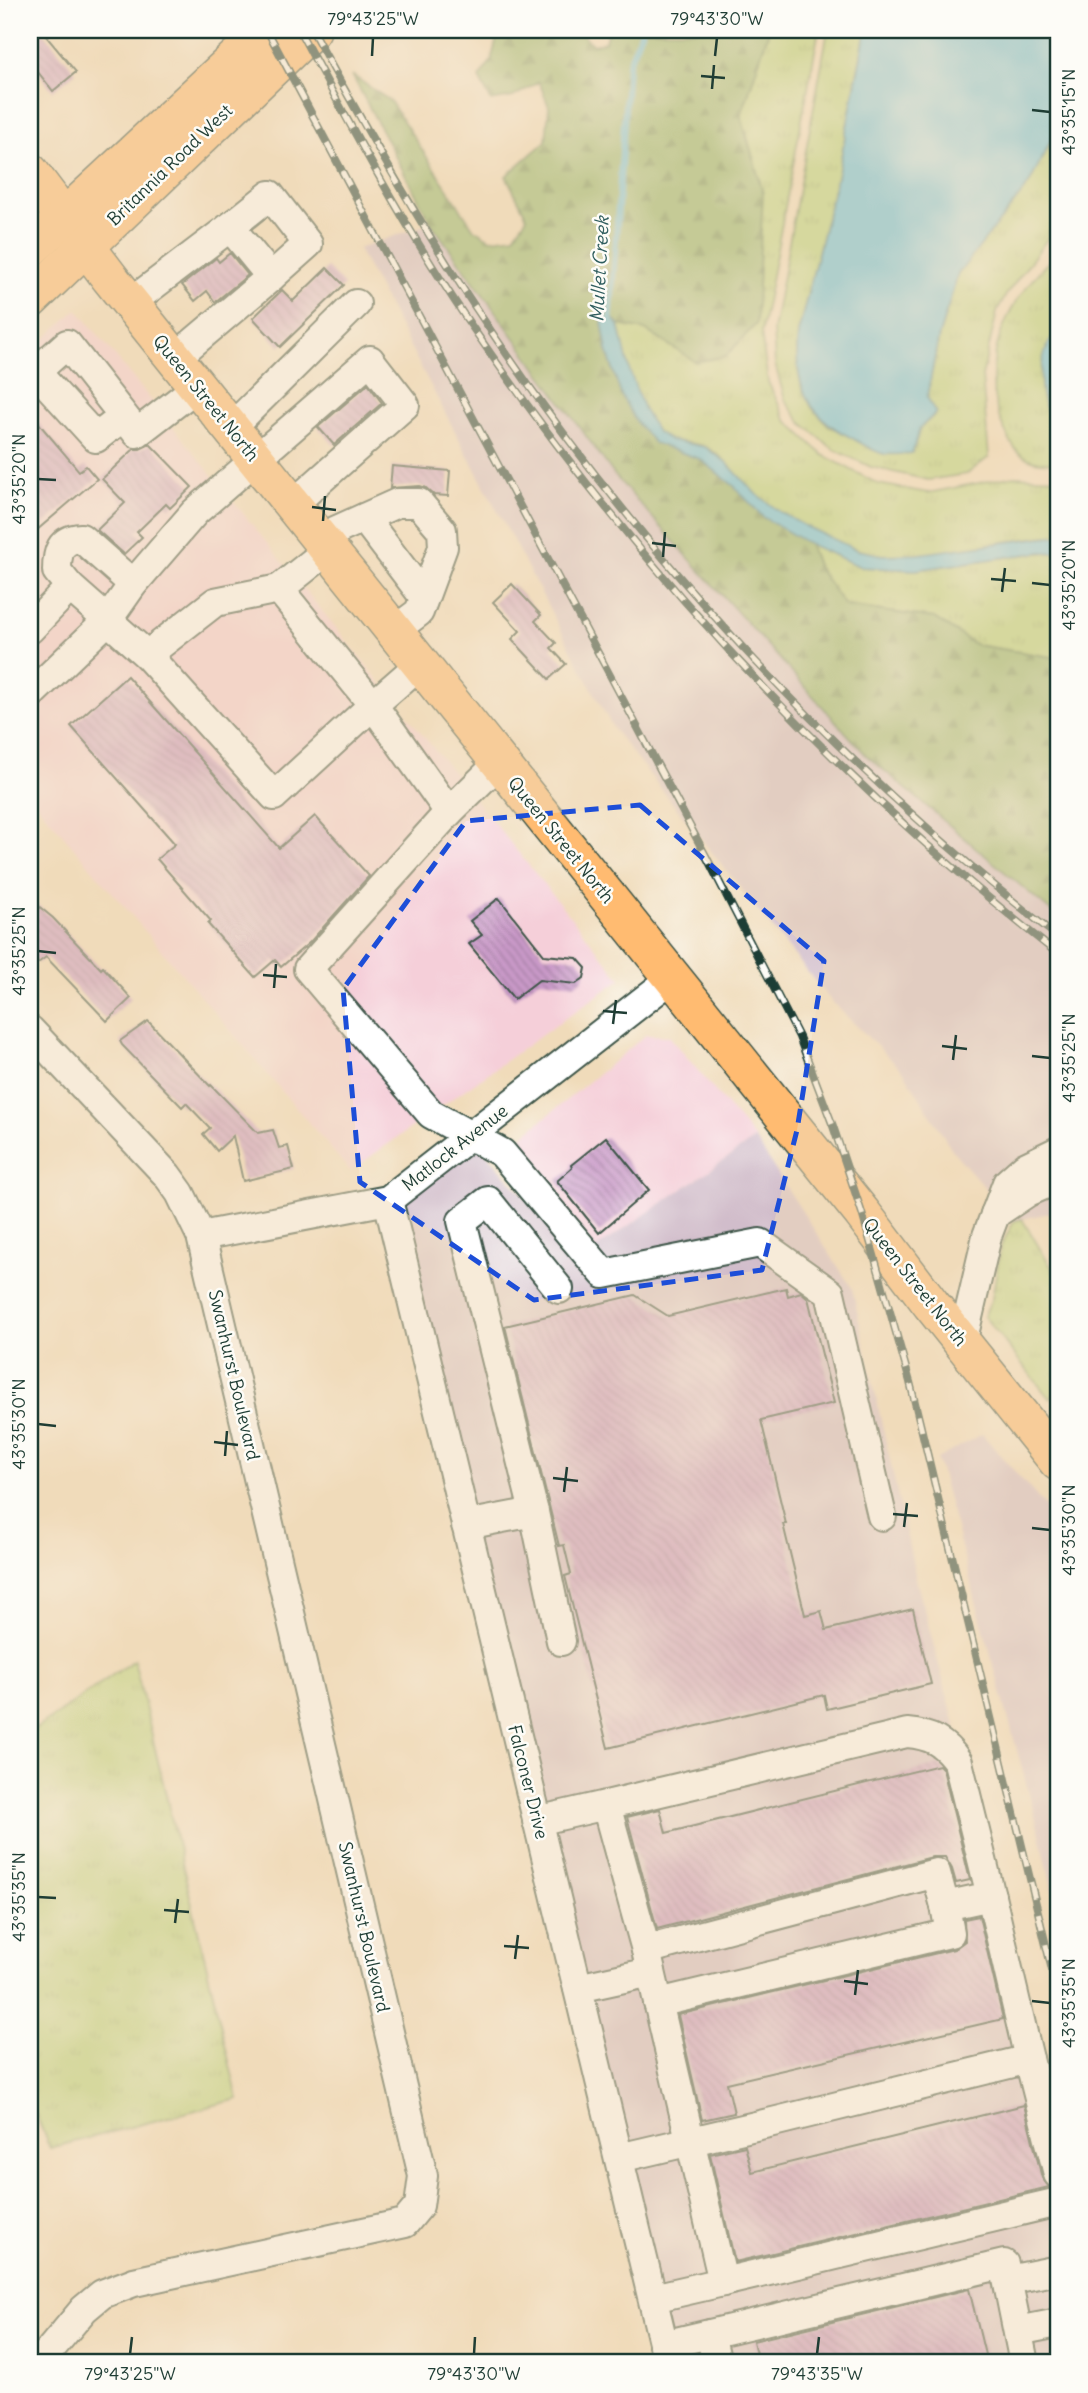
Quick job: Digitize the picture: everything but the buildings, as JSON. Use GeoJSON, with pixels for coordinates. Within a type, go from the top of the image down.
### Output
{"type":"FeatureCollection","features":[{"type":"Feature","properties":{"kind":"main road","name":"Britannia Road West"},"geometry":{"type":"LineString","coordinates":[[30,300],[75,231],[265,30]]}},
{"type":"Feature","properties":{"kind":"main road","name":"Britannia Road West"},"geometry":{"type":"LineString","coordinates":[[30,249],[75,231],[312,30]]}},
{"type":"Feature","properties":{"kind":"main road","name":"Queen Street North"},"geometry":{"type":"LineString","coordinates":[[30,172],[130,303],[671,979],[862,1213],[1058,1462]]}},
{"type":"Feature","properties":{"kind":"street"},"geometry":{"type":"LineString","coordinates":[[130,303],[270,195],[308,244],[175,358]]}},
{"type":"Feature","properties":{"kind":"street"},"geometry":{"type":"LineString","coordinates":[[230,227],[271,277]]}},
{"type":"Feature","properties":{"kind":"street"},"geometry":{"type":"LineString","coordinates":[[231,428],[356,304]]}},
{"type":"Feature","properties":{"kind":"street"},"geometry":{"type":"LineString","coordinates":[[123,417],[96,438],[33,374],[68,344],[136,433],[198,386]]}},
{"type":"Feature","properties":{"kind":"street"},"geometry":{"type":"LineString","coordinates":[[30,695],[107,621],[133,584],[195,512],[370,360],[405,405],[292,505]]}},
{"type":"Feature","properties":{"kind":"street"},"geometry":{"type":"LineString","coordinates":[[147,655],[215,602],[279,589],[323,544],[371,514],[397,503],[419,503],[442,530],[443,547],[419,611],[394,631]]}},
{"type":"Feature","properties":{"kind":"street"},"geometry":{"type":"LineString","coordinates":[[371,514],[427,588]]}},
{"type":"Feature","properties":{"kind":"street"},"geometry":{"type":"LineString","coordinates":[[133,584],[81,538],[71,539],[61,548],[57,571],[70,587],[147,655],[274,796],[420,664]]}},
{"type":"Feature","properties":{"kind":"street"},"geometry":{"type":"LineString","coordinates":[[30,629],[70,587]]}},
{"type":"Feature","properties":{"kind":"street"},"geometry":{"type":"LineString","coordinates":[[279,589],[373,705],[449,812]]}},
{"type":"Feature","properties":{"kind":"street"},"geometry":{"type":"LineString","coordinates":[[499,762],[449,812],[308,969],[431,1114],[502,1153],[604,1274],[760,1243],[830,1293],[882,1516]]}},
{"type":"Feature","properties":{"kind":"street","name":"Matlock Avenue"},"geometry":{"type":"LineString","coordinates":[[201,1236],[388,1200],[671,979]]}},
{"type":"Feature","properties":{"kind":"street","name":"Swanhurst Boulevard"},"geometry":{"type":"LineString","coordinates":[[30,1030],[167,1175],[180,1193],[201,1236],[423,2176],[419,2206],[405,2223],[134,2282],[102,2294],[84,2309],[39,2359]]}},
{"type":"Feature","properties":{"kind":"street"},"geometry":{"type":"LineString","coordinates":[[962,1343],[987,1236],[1007,1182],[1025,1167],[1058,1151]]}},
{"type":"Feature","properties":{"kind":"street"},"geometry":{"type":"LineString","coordinates":[[996,1214],[1028,1192],[1058,1179]]}},
{"type":"Feature","properties":{"kind":"street","name":"Falconer Drive"},"geometry":{"type":"LineString","coordinates":[[388,1200],[665,2354]]}},
{"type":"Feature","properties":{"kind":"street"},"geometry":{"type":"LineString","coordinates":[[559,1289],[488,1201],[462,1221],[534,1512],[561,1641]]}},
{"type":"Feature","properties":{"kind":"street"},"geometry":{"type":"LineString","coordinates":[[466,1525],[534,1512]]}},
{"type":"Feature","properties":{"kind":"street"},"geometry":{"type":"LineString","coordinates":[[537,1821],[907,1732],[927,1735],[948,1749],[958,1762],[1058,2174]]}},
{"type":"Feature","properties":{"kind":"street"},"geometry":{"type":"LineString","coordinates":[[606,1805],[649,1961],[723,2282]]}},
{"type":"Feature","properties":{"kind":"street"},"geometry":{"type":"LineString","coordinates":[[578,1988],[649,1961],[936,1873],[950,1933],[658,2003]]}},
{"type":"Feature","properties":{"kind":"street"},"geometry":{"type":"LineString","coordinates":[[945,1906],[991,1896]]}},
{"type":"Feature","properties":{"kind":"street"},"geometry":{"type":"LineString","coordinates":[[619,2158],[1029,2059]]}},
{"type":"Feature","properties":{"kind":"street"},"geometry":{"type":"LineString","coordinates":[[653,2298],[1058,2202]]}},
{"type":"Feature","properties":{"kind":"street"},"geometry":{"type":"LineString","coordinates":[[665,2354],[710,2334],[1004,2264],[1024,2363]]}},
{"type":"Feature","properties":{"kind":"street"},"geometry":{"type":"LineString","coordinates":[[1008,2280],[1058,2270]]}},
{"type":"Feature","properties":{"kind":"street"},"geometry":{"type":"LineString","coordinates":[[1018,2331],[1058,2323]]}},
{"type":"Feature","properties":{"kind":"street"},"geometry":{"type":"LineString","coordinates":[[710,2334],[717,2363]]}},
{"type":"Feature","properties":{"kind":"highlighted area"},"geometry":{"type":"Polygon","coordinates":[[[640,805],[824,961],[797,1130],[762,1270],[534,1300],[360,1182],[343,989],[466,821],[640,805]]]}},
{"type":"Feature","properties":{"kind":"shaded area"},"geometry":{"type":"Polygon","coordinates":[[[431,223],[616,477],[866,755],[1058,917],[1058,1211],[1014,1221],[953,1151],[904,1072],[831,1001],[614,730],[358,249],[431,223]]]}},
{"type":"Feature","properties":{"kind":"shaded area"},"geometry":{"type":"Polygon","coordinates":[[[77,309],[621,979],[350,1171],[30,796],[30,353],[77,309]]]}},
{"type":"Feature","properties":{"kind":"shaded area"},"geometry":{"type":"Polygon","coordinates":[[[646,1035],[669,1036],[755,1139],[579,1260],[502,1153],[646,1035]]]}},
{"type":"Feature","properties":{"kind":"shaded area"},"geometry":{"type":"Polygon","coordinates":[[[471,1135],[579,1260],[755,1139],[852,1288],[917,1583],[1058,2109],[1058,2363],[668,2363],[388,1200],[471,1135]]]}},
{"type":"Feature","properties":{"kind":"shaded area"},"geometry":{"type":"Polygon","coordinates":[[[982,1434],[1058,1521],[1058,1915],[1040,1834],[937,1459],[982,1434]]]}},
{"type":"Feature","properties":{"kind":"green space"},"geometry":{"type":"Polygon","coordinates":[[[499,30],[578,30],[593,45],[605,42],[608,30],[769,30],[741,116],[763,193],[756,324],[726,356],[696,362],[645,330],[619,325],[616,321],[602,322],[607,350],[621,395],[654,443],[700,459],[734,486],[763,517],[809,544],[818,568],[845,606],[934,618],[976,645],[1058,658],[1058,917],[866,755],[616,477],[431,223],[352,75],[390,101],[474,229],[491,239],[514,236],[527,217],[506,176],[546,141],[549,107],[539,82],[513,97],[491,101],[479,78],[491,61],[499,30]]]}},
{"type":"Feature","properties":{"kind":"green space"},"geometry":{"type":"Polygon","coordinates":[[[769,30],[819,30],[761,333],[768,382],[786,420],[823,455],[878,484],[928,493],[1014,476],[1058,478],[1058,536],[916,554],[869,553],[834,541],[781,513],[755,494],[713,451],[699,445],[665,438],[647,419],[632,380],[619,325],[645,330],[696,362],[763,193],[741,116],[769,30]]]}},
{"type":"Feature","properties":{"kind":"green space"},"geometry":{"type":"Polygon","coordinates":[[[828,30],[866,30],[838,173],[798,333],[801,385],[812,408],[830,427],[912,453],[920,428],[936,413],[927,397],[939,335],[958,274],[1029,184],[1053,136],[1058,107],[1058,198],[1055,213],[1047,239],[1006,295],[997,312],[982,376],[989,457],[967,474],[928,480],[871,467],[833,449],[801,422],[785,400],[775,364],[773,330],[828,30]]]}},
{"type":"Feature","properties":{"kind":"green space"},"geometry":{"type":"Polygon","coordinates":[[[1058,255],[1059,327],[1049,344],[1042,365],[1041,387],[1046,407],[1058,422],[1058,463],[1032,460],[1015,448],[997,411],[993,373],[1000,335],[1017,301],[1042,268],[1058,255]]]}},
{"type":"Feature","properties":{"kind":"green space"},"geometry":{"type":"Polygon","coordinates":[[[809,544],[861,567],[915,570],[1042,552],[1058,553],[1058,658],[976,645],[934,618],[845,606],[818,568],[809,544]]]}},
{"type":"Feature","properties":{"kind":"green space"},"geometry":{"type":"Polygon","coordinates":[[[1022,1219],[1058,1278],[1058,1392],[1049,1398],[984,1316],[992,1298],[1001,1246],[1014,1221],[1022,1219]]]}},
{"type":"Feature","properties":{"kind":"green space"},"geometry":{"type":"Polygon","coordinates":[[[134,1660],[238,2099],[50,2148],[30,2101],[30,1733],[134,1660]]]}},
{"type":"Feature","properties":{"kind":"water"},"geometry":{"type":"Polygon","coordinates":[[[866,30],[1056,30],[1058,107],[1053,136],[1029,184],[958,274],[939,335],[927,397],[936,413],[920,428],[912,453],[905,454],[875,451],[822,418],[805,395],[798,367],[798,333],[838,173],[866,30]]]}},
{"type":"Feature","properties":{"kind":"water"},"geometry":{"type":"Polygon","coordinates":[[[611,317],[619,325],[630,372],[644,410],[657,432],[670,440],[705,447],[726,462],[755,493],[805,526],[857,550],[883,555],[919,554],[1051,536],[1058,536],[1058,553],[1042,552],[915,570],[861,567],[809,544],[763,517],[734,486],[700,459],[654,443],[636,422],[621,395],[607,350],[602,322],[611,317]]]}},
{"type":"Feature","properties":{"kind":"water"},"geometry":{"type":"Polygon","coordinates":[[[1058,332],[1058,422],[1046,407],[1041,375],[1048,345],[1058,332]]]}},
{"type":"Feature","properties":{"kind":"waterway","name":"Mullet Creek"},"geometry":{"type":"LineString","coordinates":[[610,323],[628,65],[642,30]]}},
{"type":"Feature","properties":{"kind":"railway"},"geometry":{"type":"LineString","coordinates":[[267,30],[706,856],[799,1037],[862,1213],[910,1382],[1058,1995]]}},
{"type":"Feature","properties":{"kind":"railway"},"geometry":{"type":"LineString","coordinates":[[299,30],[379,176],[443,283],[529,407],[595,494],[737,659],[813,737],[892,813],[973,885],[1058,954]]}},
{"type":"Feature","properties":{"kind":"railway"},"geometry":{"type":"LineString","coordinates":[[312,30],[390,170],[475,307],[536,396],[601,482],[669,565],[741,646],[894,798],[1058,937]]}}]}
